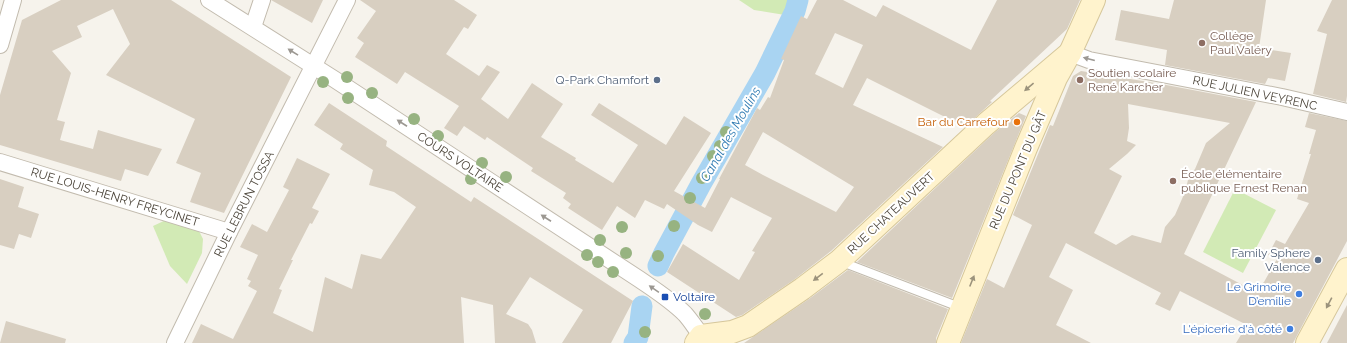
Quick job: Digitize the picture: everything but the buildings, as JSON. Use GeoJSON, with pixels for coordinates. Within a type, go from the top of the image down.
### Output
{"type":"FeatureCollection","features":[{"type":"Feature","properties":{"kind":"street"},"geometry":{"type":"LineString","coordinates":[[0,45],[13,0]]}},
{"type":"Feature","properties":{"kind":"street","name":"COURS VOLTAIRE"},"geometry":{"type":"LineString","coordinates":[[209,0],[314,66],[665,297],[685,315],[702,341]]}},
{"type":"Feature","properties":{"kind":"street"},"geometry":{"type":"LineString","coordinates":[[253,27],[262,0]]}},
{"type":"Feature","properties":{"kind":"street","name":"RUE LEBRUN TOSSA"},"geometry":{"type":"LineString","coordinates":[[175,343],[229,232],[347,0]]}},
{"type":"Feature","properties":{"kind":"street","name":"RUE DU PONT DU GÂT"},"geometry":{"type":"LineString","coordinates":[[948,343],[1026,148],[1056,78],[1070,53],[1094,0]]}},
{"type":"Feature","properties":{"kind":"street","name":"RUE JULIEN VEYRENC"},"geometry":{"type":"LineString","coordinates":[[1070,53],[1089,60],[1282,97],[1347,112]]}},
{"type":"Feature","properties":{"kind":"street","name":"RUE CHATEAUVERT"},"geometry":{"type":"LineString","coordinates":[[702,341],[748,326],[802,289],[839,261],[986,124],[1070,53]]}},
{"type":"Feature","properties":{"kind":"street","name":"RUE LOUIS-HENRY FREYCINET"},"geometry":{"type":"LineString","coordinates":[[0,162],[229,232]]}},
{"type":"Feature","properties":{"kind":"street"},"geometry":{"type":"LineString","coordinates":[[1307,343],[1347,269]]}},
{"type":"Feature","properties":{"kind":"lane"},"geometry":{"type":"LineString","coordinates":[[839,261],[962,308]]}},
{"type":"Feature","properties":{"kind":"green space"},"geometry":{"type":"Polygon","coordinates":[[[739,0],[790,0],[785,15],[754,10],[739,0]]]}},
{"type":"Feature","properties":{"kind":"green space"},"geometry":{"type":"Polygon","coordinates":[[[1235,189],[1276,210],[1243,273],[1203,252],[1235,189]]]}},
{"type":"Feature","properties":{"kind":"green space"},"geometry":{"type":"Polygon","coordinates":[[[168,219],[198,229],[203,239],[202,253],[187,284],[170,266],[153,226],[168,219]]]}},
{"type":"Feature","properties":{"kind":"waterway","name":"Canal des Moulins"},"geometry":{"type":"LineString","coordinates":[[658,266],[701,184],[765,73],[795,11],[798,0]]}},
{"type":"Feature","properties":{"kind":"waterway","name":"Canal des Moulins"},"geometry":{"type":"LineString","coordinates":[[634,343],[638,337],[642,306]]}},
{"type":"Feature","properties":{"kind":"place","name":"Collège Paul Valéry"},"geometry":{"type":"Point","coordinates":[1202,43]}},
{"type":"Feature","properties":{"kind":"place","name":"Q-Park Chamfort"},"geometry":{"type":"Point","coordinates":[657,80]}},
{"type":"Feature","properties":{"kind":"place","name":"Soutien scolaire René Karcher"},"geometry":{"type":"Point","coordinates":[1080,80]}},
{"type":"Feature","properties":{"kind":"place","name":"Bar du Carrefour"},"geometry":{"type":"Point","coordinates":[1017,122]}},
{"type":"Feature","properties":{"kind":"place","name":"École élémentaire publique Ernest Renan"},"geometry":{"type":"Point","coordinates":[1173,181]}},
{"type":"Feature","properties":{"kind":"place","name":"Family Sphere Valence"},"geometry":{"type":"Point","coordinates":[1318,260]}},
{"type":"Feature","properties":{"kind":"place","name":"Le Grimoire D’emilie"},"geometry":{"type":"Point","coordinates":[1299,294]}},
{"type":"Feature","properties":{"kind":"place","name":"Voltaire"},"geometry":{"type":"Point","coordinates":[665,297]}},
{"type":"Feature","properties":{"kind":"place","name":"L'épicerie d'à côté"},"geometry":{"type":"Point","coordinates":[1290,329]}}]}
